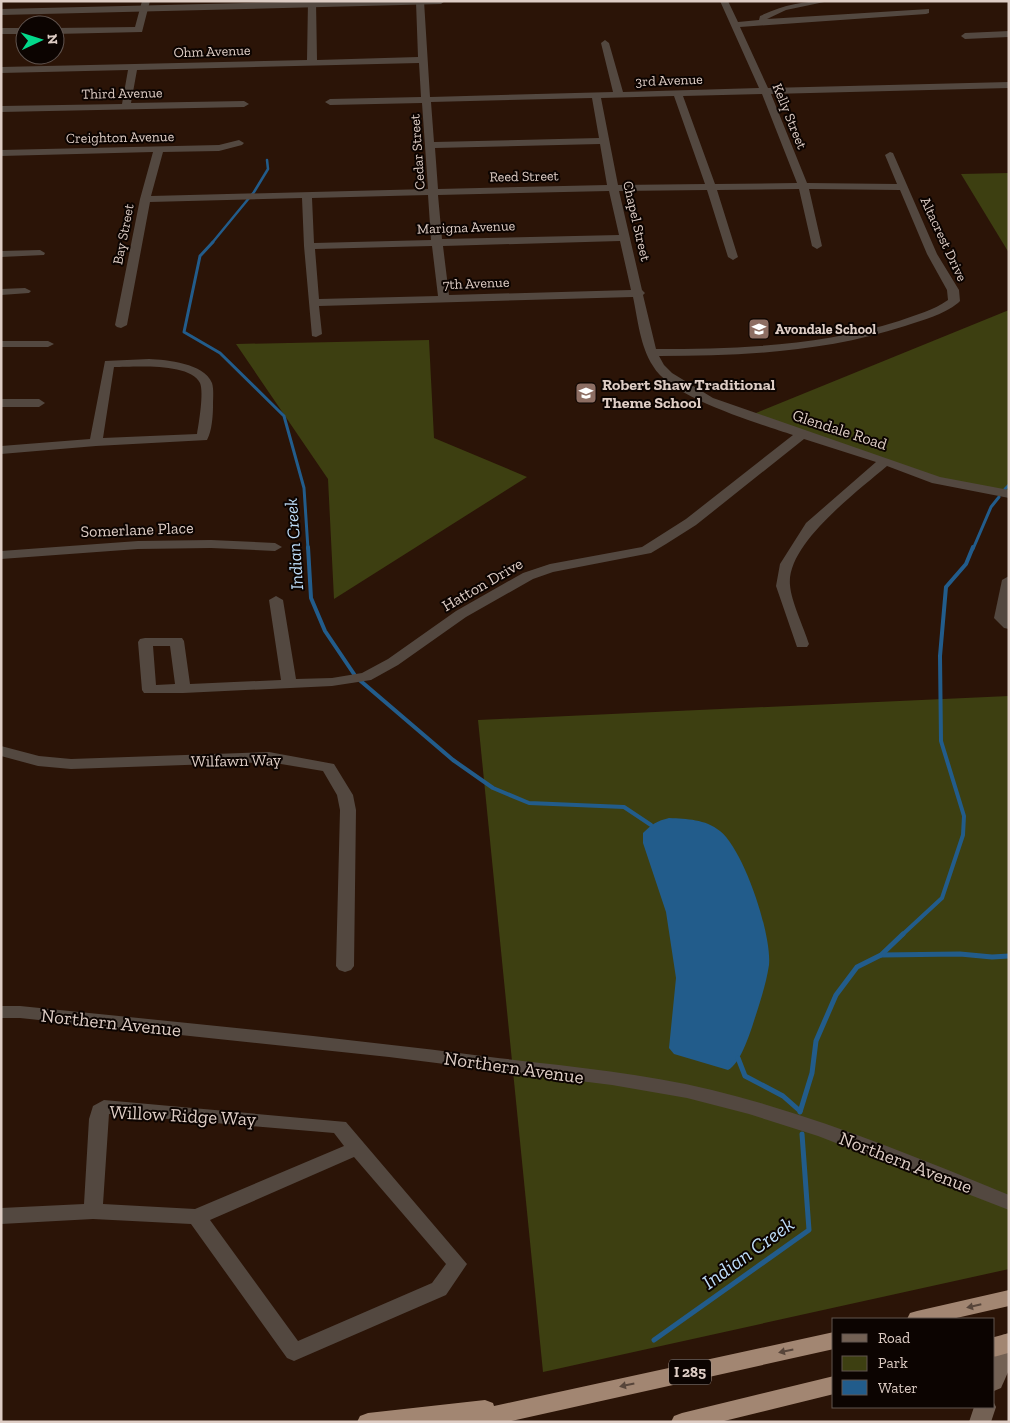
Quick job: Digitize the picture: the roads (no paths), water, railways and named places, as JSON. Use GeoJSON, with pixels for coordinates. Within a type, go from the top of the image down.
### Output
{"type":"FeatureCollection","features":[{"type":"Feature","properties":{"kind":"highway"},"geometry":{"type":"LineString","coordinates":[[921,1318],[1009,1298]]}},
{"type":"Feature","properties":{"kind":"highway","name":"I 285"},"geometry":{"type":"LineString","coordinates":[[465,1422],[832,1340]]}},
{"type":"Feature","properties":{"kind":"highway"},"geometry":{"type":"LineString","coordinates":[[995,1346],[1009,1342]]}},
{"type":"Feature","properties":{"kind":"highway"},"geometry":{"type":"LineString","coordinates":[[682,1422],[832,1385]]}},
{"type":"Feature","properties":{"kind":"highway"},"geometry":{"type":"LineString","coordinates":[[702,1422],[768,1401]]}},
{"type":"Feature","properties":{"kind":"highway"},"geometry":{"type":"LineString","coordinates":[[368,1422],[546,1403]]}},
{"type":"Feature","properties":{"kind":"main road"},"geometry":{"type":"LineString","coordinates":[[995,1379],[1009,1342]]}},
{"type":"Feature","properties":{"kind":"main road"},"geometry":{"type":"LineString","coordinates":[[980,1422],[985,1408]]}},
{"type":"Feature","properties":{"kind":"street"},"geometry":{"type":"LineString","coordinates":[[1,12],[145,4],[441,1]]}},
{"type":"Feature","properties":{"kind":"street","name":"Kelly Street"},"geometry":{"type":"LineString","coordinates":[[724,1],[765,91],[803,186],[817,246]]}},
{"type":"Feature","properties":{"kind":"street"},"geometry":{"type":"LineString","coordinates":[[763,22],[763,18],[784,8],[825,1]]}},
{"type":"Feature","properties":{"kind":"street","name":"Cedar Street"},"geometry":{"type":"LineString","coordinates":[[420,2],[429,145],[444,300]]}},
{"type":"Feature","properties":{"kind":"street"},"geometry":{"type":"LineString","coordinates":[[312,3],[312,62]]}},
{"type":"Feature","properties":{"kind":"street"},"geometry":{"type":"LineString","coordinates":[[65,31],[139,30],[145,4]]}},
{"type":"Feature","properties":{"kind":"street"},"geometry":{"type":"LineString","coordinates":[[735,26],[763,22],[926,11]]}},
{"type":"Feature","properties":{"kind":"street"},"geometry":{"type":"LineString","coordinates":[[1,31],[15,31]]}},
{"type":"Feature","properties":{"kind":"street"},"geometry":{"type":"LineString","coordinates":[[965,36],[1009,34]]}},
{"type":"Feature","properties":{"kind":"street"},"geometry":{"type":"LineString","coordinates":[[605,43],[619,96]]}},
{"type":"Feature","properties":{"kind":"street","name":"Ohm Avenue"},"geometry":{"type":"LineString","coordinates":[[1,70],[424,60]]}},
{"type":"Feature","properties":{"kind":"street"},"geometry":{"type":"LineString","coordinates":[[126,106],[133,67]]}},
{"type":"Feature","properties":{"kind":"street"},"geometry":{"type":"LineString","coordinates":[[1005,85],[1009,92]]}},
{"type":"Feature","properties":{"kind":"street","name":"3rd Avenue"},"geometry":{"type":"LineString","coordinates":[[330,102],[1005,85]]}},
{"type":"Feature","properties":{"kind":"street"},"geometry":{"type":"LineString","coordinates":[[678,94],[733,257]]}},
{"type":"Feature","properties":{"kind":"street","name":"Chapel Street"},"geometry":{"type":"LineString","coordinates":[[596,96],[613,188],[639,293],[651,352]]}},
{"type":"Feature","properties":{"kind":"street","name":"Third Avenue"},"geometry":{"type":"LineString","coordinates":[[1,109],[244,104]]}},
{"type":"Feature","properties":{"kind":"street"},"geometry":{"type":"LineString","coordinates":[[429,145],[604,141]]}},
{"type":"Feature","properties":{"kind":"street","name":"Creighton Avenue"},"geometry":{"type":"LineString","coordinates":[[1,153],[219,148],[239,143]]}},
{"type":"Feature","properties":{"kind":"street","name":"Bay Street"},"geometry":{"type":"LineString","coordinates":[[121,325],[145,199],[159,150]]}},
{"type":"Feature","properties":{"kind":"street","name":"Altacrest Drive"},"geometry":{"type":"LineString","coordinates":[[651,352],[724,352],[813,345],[858,336],[919,317],[946,307],[954,301],[953,290],[932,254],[890,156]]}},
{"type":"Feature","properties":{"kind":"street","name":"Reed Street"},"geometry":{"type":"LineString","coordinates":[[145,199],[613,188],[903,187]]}},
{"type":"Feature","properties":{"kind":"street"},"geometry":{"type":"LineString","coordinates":[[307,195],[316,334]]}},
{"type":"Feature","properties":{"kind":"street","name":"Marigna Avenue"},"geometry":{"type":"LineString","coordinates":[[309,246],[624,238]]}},
{"type":"Feature","properties":{"kind":"street"},"geometry":{"type":"LineString","coordinates":[[1,254],[40,253]]}},
{"type":"Feature","properties":{"kind":"street"},"geometry":{"type":"LineString","coordinates":[[1,292],[25,291]]}},
{"type":"Feature","properties":{"kind":"street","name":"7th Avenue"},"geometry":{"type":"LineString","coordinates":[[314,303],[639,293]]}},
{"type":"Feature","properties":{"kind":"street"},"geometry":{"type":"LineString","coordinates":[[1,344],[48,344]]}},
{"type":"Feature","properties":{"kind":"street","name":"Glendale Road"},"geometry":{"type":"LineString","coordinates":[[651,352],[659,367],[668,376],[709,401],[802,434],[885,460],[937,480],[1009,494]]}},
{"type":"Feature","properties":{"kind":"street"},"geometry":{"type":"LineString","coordinates":[[1,450],[96,442],[203,437],[207,410],[206,383],[196,372],[176,366],[149,363],[109,364],[96,442]]}},
{"type":"Feature","properties":{"kind":"street"},"geometry":{"type":"LineString","coordinates":[[1,403],[38,403]]}},
{"type":"Feature","properties":{"kind":"street","name":"Hatton Drive"},"geometry":{"type":"LineString","coordinates":[[183,689],[332,682],[366,677],[393,662],[461,614],[528,576],[550,568],[651,547],[711,508],[759,466],[802,434]]}},
{"type":"Feature","properties":{"kind":"street"},"geometry":{"type":"LineString","coordinates":[[802,644],[783,586],[787,564],[811,526],[885,460]]}},
{"type":"Feature","properties":{"kind":"street","name":"Somerlane Place"},"geometry":{"type":"LineString","coordinates":[[1,556],[138,545],[211,544],[274,547]]}},
{"type":"Feature","properties":{"kind":"street"},"geometry":{"type":"LineString","coordinates":[[1009,580],[1001,618],[1009,626]]}},
{"type":"Feature","properties":{"kind":"street"},"geometry":{"type":"LineString","coordinates":[[276,600],[289,684]]}},
{"type":"Feature","properties":{"kind":"street","name":"Wilfawn Way"},"geometry":{"type":"LineString","coordinates":[[1,751],[38,761],[71,764],[269,758],[329,767],[345,795],[348,810],[345,966]]}},
{"type":"Feature","properties":{"kind":"street","name":"Northern Avenue"},"geometry":{"type":"LineString","coordinates":[[1,1012],[20,1012],[427,1055],[658,1086],[711,1097],[851,1139],[1009,1203]]}},
{"type":"Feature","properties":{"kind":"street","name":"Willow Ridge Way"},"geometry":{"type":"LineString","coordinates":[[93,1211],[98,1119],[100,1111],[104,1107],[339,1127],[457,1264],[439,1288],[294,1352],[197,1217]]}},
{"type":"Feature","properties":{"kind":"street"},"geometry":{"type":"LineString","coordinates":[[1,1216],[93,1211],[197,1217],[357,1148]]}},
{"type":"Feature","properties":{"kind":"water"},"geometry":{"type":"Polygon","coordinates":[[[669,818],[696,820],[708,824],[720,831],[729,841],[747,874],[755,894],[766,934],[769,965],[764,987],[744,1049],[736,1062],[728,1070],[674,1054],[669,1048],[676,978],[666,912],[643,843],[643,833],[655,823],[669,818]]]}},
{"type":"Feature","properties":{"kind":"waterway","name":"Indian Creek"},"geometry":{"type":"LineString","coordinates":[[212,243],[254,192],[268,169],[267,160]]}},
{"type":"Feature","properties":{"kind":"waterway","name":"Indian Creek"},"geometry":{"type":"LineString","coordinates":[[213,242],[200,256],[184,332],[220,353],[284,416],[304,488],[308,549]]}},
{"type":"Feature","properties":{"kind":"waterway"},"geometry":{"type":"LineString","coordinates":[[1005,489],[1009,485]]}},
{"type":"Feature","properties":{"kind":"waterway"},"geometry":{"type":"LineString","coordinates":[[973,549],[991,507],[999,497]]}},
{"type":"Feature","properties":{"kind":"waterway","name":"Indian Creek"},"geometry":{"type":"LineString","coordinates":[[308,547],[311,598],[325,631],[356,677],[453,760],[493,788],[529,803],[624,807],[651,825]]}},
{"type":"Feature","properties":{"kind":"waterway"},"geometry":{"type":"LineString","coordinates":[[902,935],[942,898],[963,835],[964,816],[941,741],[940,656],[946,587],[966,564],[973,547]]}},
{"type":"Feature","properties":{"kind":"waterway"},"geometry":{"type":"LineString","coordinates":[[881,955],[903,934]]}},
{"type":"Feature","properties":{"kind":"waterway"},"geometry":{"type":"LineString","coordinates":[[881,955],[960,954],[992,957],[1009,956]]}},
{"type":"Feature","properties":{"kind":"waterway"},"geometry":{"type":"LineString","coordinates":[[800,1112],[812,1073],[816,1041],[836,995],[857,967],[881,955]]}},
{"type":"Feature","properties":{"kind":"waterway","name":"Indian Creek"},"geometry":{"type":"LineString","coordinates":[[738,1058],[745,1076],[783,1096],[800,1111]]}},
{"type":"Feature","properties":{"kind":"waterway","name":"Indian Creek"},"geometry":{"type":"LineString","coordinates":[[654,1340],[809,1230],[802,1134]]}},
{"type":"Feature","properties":{"kind":"place","name":"Avondale School"},"geometry":{"type":"Point","coordinates":[759,329]}},
{"type":"Feature","properties":{"kind":"place","name":"Robert Shaw Traditional Theme School"},"geometry":{"type":"Point","coordinates":[586,393]}}]}
